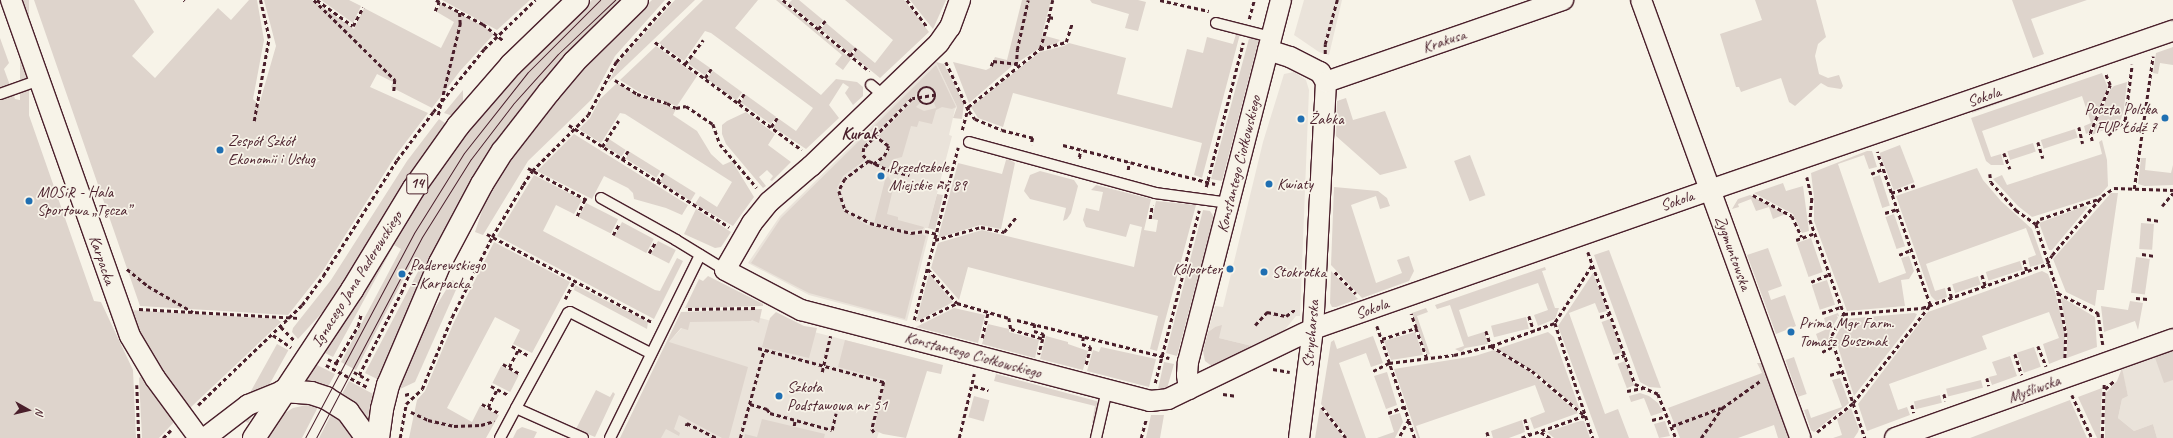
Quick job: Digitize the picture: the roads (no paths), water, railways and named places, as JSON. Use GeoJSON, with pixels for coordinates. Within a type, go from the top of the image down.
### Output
{"type":"FeatureCollection","features":[{"type":"Feature","properties":{"kind":"main road","name":"Ignacego Jana Paderewskiego"},"geometry":{"type":"LineString","coordinates":[[254,438],[352,290],[414,188],[458,126],[511,65],[578,0]]}},
{"type":"Feature","properties":{"kind":"main road"},"geometry":{"type":"LineString","coordinates":[[378,438],[382,409],[388,385],[440,263],[482,184],[504,151],[574,62],[637,0]]}},
{"type":"Feature","properties":{"kind":"main road"},"geometry":{"type":"LineString","coordinates":[[284,391],[311,393],[326,398],[348,412],[367,438]]}},
{"type":"Feature","properties":{"kind":"street","name":"Karpacka"},"geometry":{"type":"LineString","coordinates":[[11,0],[130,336],[155,378],[199,438]]}},
{"type":"Feature","properties":{"kind":"street"},"geometry":{"type":"LineString","coordinates":[[726,270],[752,223],[769,202],[811,166],[877,90],[939,43],[950,27],[960,0]]}},
{"type":"Feature","properties":{"kind":"street","name":"Konstantego Ciołkowskiego"},"geometry":{"type":"LineString","coordinates":[[726,270],[801,310],[910,333],[979,356],[1108,390],[1148,409],[1189,389],[1187,375],[1188,362],[1282,0]]}},
{"type":"Feature","properties":{"kind":"street","name":"Krakusa"},"geometry":{"type":"LineString","coordinates":[[1323,77],[1563,0]]}},
{"type":"Feature","properties":{"kind":"street","name":"Zygmuntowska"},"geometry":{"type":"LineString","coordinates":[[1641,0],[1774,368],[1807,436]]}},
{"type":"Feature","properties":{"kind":"street","name":"Sokola"},"geometry":{"type":"LineString","coordinates":[[1189,389],[1313,329],[1583,234],[2173,31]]}},
{"type":"Feature","properties":{"kind":"street"},"geometry":{"type":"LineString","coordinates":[[1270,44],[1323,77]]}},
{"type":"Feature","properties":{"kind":"street","name":"Strycharska"},"geometry":{"type":"LineString","coordinates":[[1299,438],[1313,329],[1323,77]]}},
{"type":"Feature","properties":{"kind":"street","name":"Myśliwska"},"geometry":{"type":"LineString","coordinates":[[1896,438],[2104,356],[2173,339]]}},
{"type":"Feature","properties":{"kind":"street"},"geometry":{"type":"LineString","coordinates":[[205,438],[248,405],[284,391]]}},
{"type":"Feature","properties":{"kind":"lane"},"geometry":{"type":"LineString","coordinates":[[1216,23],[1270,44]]}},
{"type":"Feature","properties":{"kind":"lane"},"geometry":{"type":"LineString","coordinates":[[0,94],[39,80]]}},
{"type":"Feature","properties":{"kind":"lane"},"geometry":{"type":"LineString","coordinates":[[963,141],[1028,160],[1155,193],[1230,196]]}},
{"type":"Feature","properties":{"kind":"lane"},"geometry":{"type":"LineString","coordinates":[[601,198],[726,270]]}},
{"type":"Feature","properties":{"kind":"lane"},"geometry":{"type":"LineString","coordinates":[[610,438],[650,353],[700,255]]}},
{"type":"Feature","properties":{"kind":"lane"},"geometry":{"type":"LineString","coordinates":[[500,438],[568,313],[570,312],[650,353]]}},
{"type":"Feature","properties":{"kind":"lane"},"geometry":{"type":"LineString","coordinates":[[1096,438],[1108,390]]}},
{"type":"Feature","properties":{"kind":"lane"},"geometry":{"type":"LineString","coordinates":[[516,408],[583,438]]}},
{"type":"Feature","properties":{"kind":"tram line"},"geometry":{"type":"LineString","coordinates":[[305,438],[414,233],[464,153],[528,72],[600,0]]}},
{"type":"Feature","properties":{"kind":"tram line"},"geometry":{"type":"LineString","coordinates":[[316,438],[422,237],[471,159],[513,104],[558,54],[615,0]]}},
{"type":"Feature","properties":{"kind":"place","name":"Poczta Polska FUP Łódź 7"},"geometry":{"type":"Point","coordinates":[2165,118]}},
{"type":"Feature","properties":{"kind":"place","name":"Żabka"},"geometry":{"type":"Point","coordinates":[1301,119]}},
{"type":"Feature","properties":{"kind":"place","name":"Zespół Szkół Ekonomii i Usług"},"geometry":{"type":"Point","coordinates":[220,150]}},
{"type":"Feature","properties":{"kind":"place","name":"Przedszkole Miejskie nr 89"},"geometry":{"type":"Point","coordinates":[881,176]}},
{"type":"Feature","properties":{"kind":"place","name":"Kwiaty"},"geometry":{"type":"Point","coordinates":[1269,184]}},
{"type":"Feature","properties":{"kind":"place","name":"MOSiR - Hala Sportowa „Tęcza”"},"geometry":{"type":"Point","coordinates":[29,201]}},
{"type":"Feature","properties":{"kind":"place","name":"Kolporter"},"geometry":{"type":"Point","coordinates":[1230,269]}},
{"type":"Feature","properties":{"kind":"place","name":"Stokrotka"},"geometry":{"type":"Point","coordinates":[1264,272]}},
{"type":"Feature","properties":{"kind":"place","name":"Paderewskiego - Karpacka"},"geometry":{"type":"Point","coordinates":[402,274]}},
{"type":"Feature","properties":{"kind":"place","name":"Prima Mgr Farm. Tomasz Buszmak"},"geometry":{"type":"Point","coordinates":[1791,332]}},
{"type":"Feature","properties":{"kind":"place","name":"Szkoła Podstawowa nr 51"},"geometry":{"type":"Point","coordinates":[779,396]}},
{"type":"Feature","properties":{"kind":"district","name":"Kurak"},"geometry":{"type":"Point","coordinates":[859,133]}}]}
